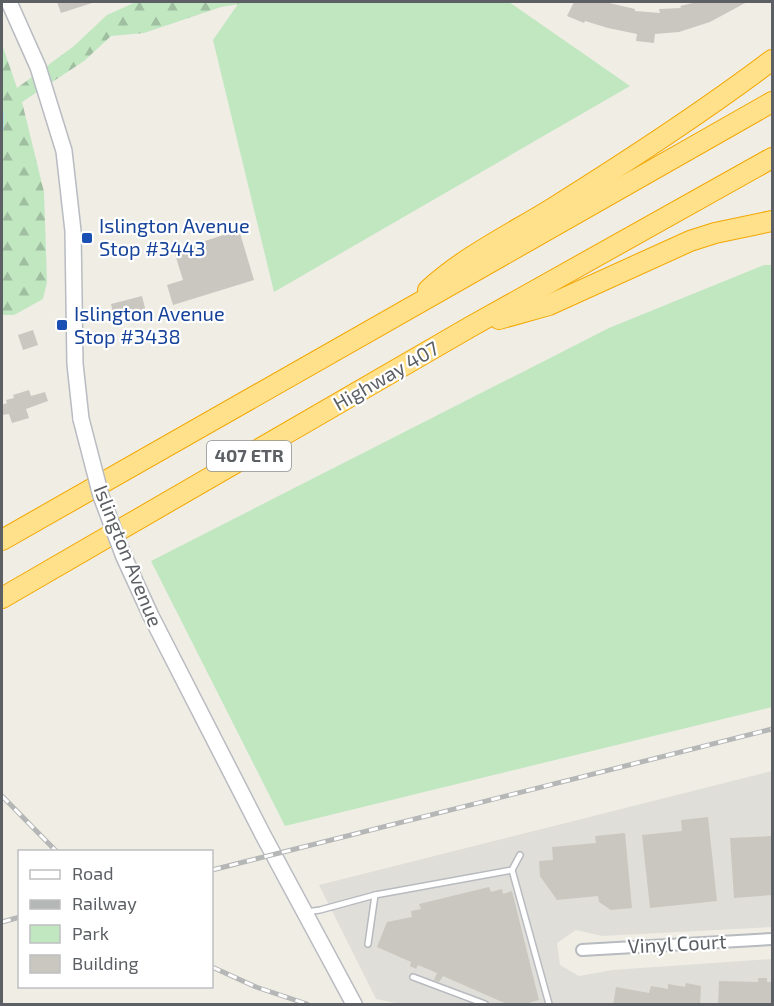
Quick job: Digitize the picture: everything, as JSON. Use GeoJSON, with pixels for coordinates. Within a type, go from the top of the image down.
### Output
{"type":"FeatureCollection","features":[{"type":"Feature","properties":{"kind":"highway"},"geometry":{"type":"LineString","coordinates":[[402,314],[449,270],[586,187],[732,90],[772,60]]}},
{"type":"Feature","properties":{"kind":"highway","name":"407 ETR"},"geometry":{"type":"LineString","coordinates":[[2,540],[772,102]]}},
{"type":"Feature","properties":{"kind":"highway","name":"Highway 407"},"geometry":{"type":"LineString","coordinates":[[2,598],[470,327],[772,158]]}},
{"type":"Feature","properties":{"kind":"highway"},"geometry":{"type":"LineString","coordinates":[[470,327],[549,305],[690,241],[715,233],[772,221]]}},
{"type":"Feature","properties":{"kind":"main road","name":"Islington Avenue"},"geometry":{"type":"LineString","coordinates":[[9,2],[38,67],[64,151],[73,231],[75,364],[81,419],[100,496],[151,616],[258,825],[354,1005]]}},
{"type":"Feature","properties":{"kind":"street","name":"Vinyl Court"},"geometry":{"type":"LineString","coordinates":[[582,950],[772,939]]}},
{"type":"Feature","properties":{"kind":"lane"},"geometry":{"type":"LineString","coordinates":[[520,855],[512,870],[549,1005]]}},
{"type":"Feature","properties":{"kind":"lane"},"geometry":{"type":"LineString","coordinates":[[304,912],[375,895],[512,870]]}},
{"type":"Feature","properties":{"kind":"lane"},"geometry":{"type":"LineString","coordinates":[[368,944],[375,895]]}},
{"type":"Feature","properties":{"kind":"lane"},"geometry":{"type":"LineString","coordinates":[[413,977],[485,1005]]}},
{"type":"Feature","properties":{"kind":"shaded area"},"geometry":{"type":"Polygon","coordinates":[[[772,771],[772,927],[602,936],[576,930],[557,943],[560,965],[579,976],[612,970],[772,959],[772,1004],[401,1004],[376,999],[319,885],[772,771]]]}},
{"type":"Feature","properties":{"kind":"green space"},"geometry":{"type":"Polygon","coordinates":[[[136,2],[238,2],[239,4],[221,7],[144,33],[111,36],[84,61],[22,102],[44,192],[47,282],[43,299],[14,315],[2,315],[2,44],[17,88],[74,46],[107,15],[136,2]]]}},
{"type":"Feature","properties":{"kind":"green space"},"geometry":{"type":"Polygon","coordinates":[[[238,2],[509,2],[630,86],[274,292],[213,40],[238,2]]]}},
{"type":"Feature","properties":{"kind":"green space"},"geometry":{"type":"Polygon","coordinates":[[[764,265],[772,265],[772,707],[285,826],[151,561],[609,328],[764,265]]]}},
{"type":"Feature","properties":{"kind":"building"},"geometry":{"type":"Polygon","coordinates":[[[57,2],[91,2],[92,3],[61,13],[57,2]]]}},
{"type":"Feature","properties":{"kind":"building"},"geometry":{"type":"Polygon","coordinates":[[[574,2],[605,2],[635,9],[635,11],[660,13],[659,9],[681,8],[680,6],[697,2],[747,2],[710,22],[679,32],[655,34],[654,43],[636,41],[637,34],[585,21],[584,23],[567,16],[574,2]]]}},
{"type":"Feature","properties":{"kind":"building"},"geometry":{"type":"Polygon","coordinates":[[[239,230],[254,280],[173,305],[167,285],[183,280],[174,251],[239,230]]]}},
{"type":"Feature","properties":{"kind":"building"},"geometry":{"type":"Polygon","coordinates":[[[142,296],[146,312],[115,321],[111,304],[142,296]]]}},
{"type":"Feature","properties":{"kind":"building"},"geometry":{"type":"Polygon","coordinates":[[[33,330],[38,345],[23,350],[18,335],[33,330]]]}},
{"type":"Feature","properties":{"kind":"building"},"geometry":{"type":"Polygon","coordinates":[[[29,390],[31,396],[45,392],[48,401],[26,409],[29,418],[12,423],[9,414],[2,415],[2,405],[7,403],[6,400],[14,398],[13,395],[29,390]]]}},
{"type":"Feature","properties":{"kind":"building"},"geometry":{"type":"Polygon","coordinates":[[[708,817],[717,901],[650,908],[642,835],[682,831],[681,820],[708,817]]]}},
{"type":"Feature","properties":{"kind":"building"},"geometry":{"type":"Polygon","coordinates":[[[625,833],[632,908],[611,910],[599,902],[598,896],[557,900],[540,876],[539,861],[553,860],[552,847],[596,843],[595,836],[625,833]]]}},
{"type":"Feature","properties":{"kind":"building"},"geometry":{"type":"Polygon","coordinates":[[[772,836],[772,895],[734,898],[730,838],[772,836]]]}},
{"type":"Feature","properties":{"kind":"building"},"geometry":{"type":"Polygon","coordinates":[[[489,887],[491,892],[502,889],[503,894],[512,891],[539,1000],[528,1003],[528,1005],[509,1005],[443,976],[439,982],[434,980],[437,973],[418,965],[416,969],[410,966],[411,962],[377,947],[387,922],[412,917],[411,911],[421,909],[419,904],[489,887]]]}},
{"type":"Feature","properties":{"kind":"building"},"geometry":{"type":"Polygon","coordinates":[[[758,978],[767,978],[767,982],[772,982],[772,1005],[718,1005],[719,981],[758,982],[758,978]]]}},
{"type":"Feature","properties":{"kind":"building"},"geometry":{"type":"Polygon","coordinates":[[[686,983],[701,986],[700,1005],[613,1005],[616,987],[649,993],[651,986],[668,989],[668,984],[685,987],[686,983]]]}},
{"type":"Feature","properties":{"kind":"waterway"},"geometry":{"type":"LineString","coordinates":[[2,113],[2,129]]}},
{"type":"Feature","properties":{"kind":"railway"},"geometry":{"type":"LineString","coordinates":[[213,870],[772,729]]}},
{"type":"Feature","properties":{"kind":"railway"},"geometry":{"type":"LineString","coordinates":[[2,796],[55,850]]}},
{"type":"Feature","properties":{"kind":"railway"},"geometry":{"type":"LineString","coordinates":[[2,922],[18,918]]}},
{"type":"Feature","properties":{"kind":"railway"},"geometry":{"type":"LineString","coordinates":[[213,967],[256,987],[307,1004]]}},
{"type":"Feature","properties":{"kind":"place","name":"Islington Avenue Stop #3443"},"geometry":{"type":"Point","coordinates":[87,238]}},
{"type":"Feature","properties":{"kind":"place","name":"Islington Avenue Stop #3438"},"geometry":{"type":"Point","coordinates":[62,325]}}]}
